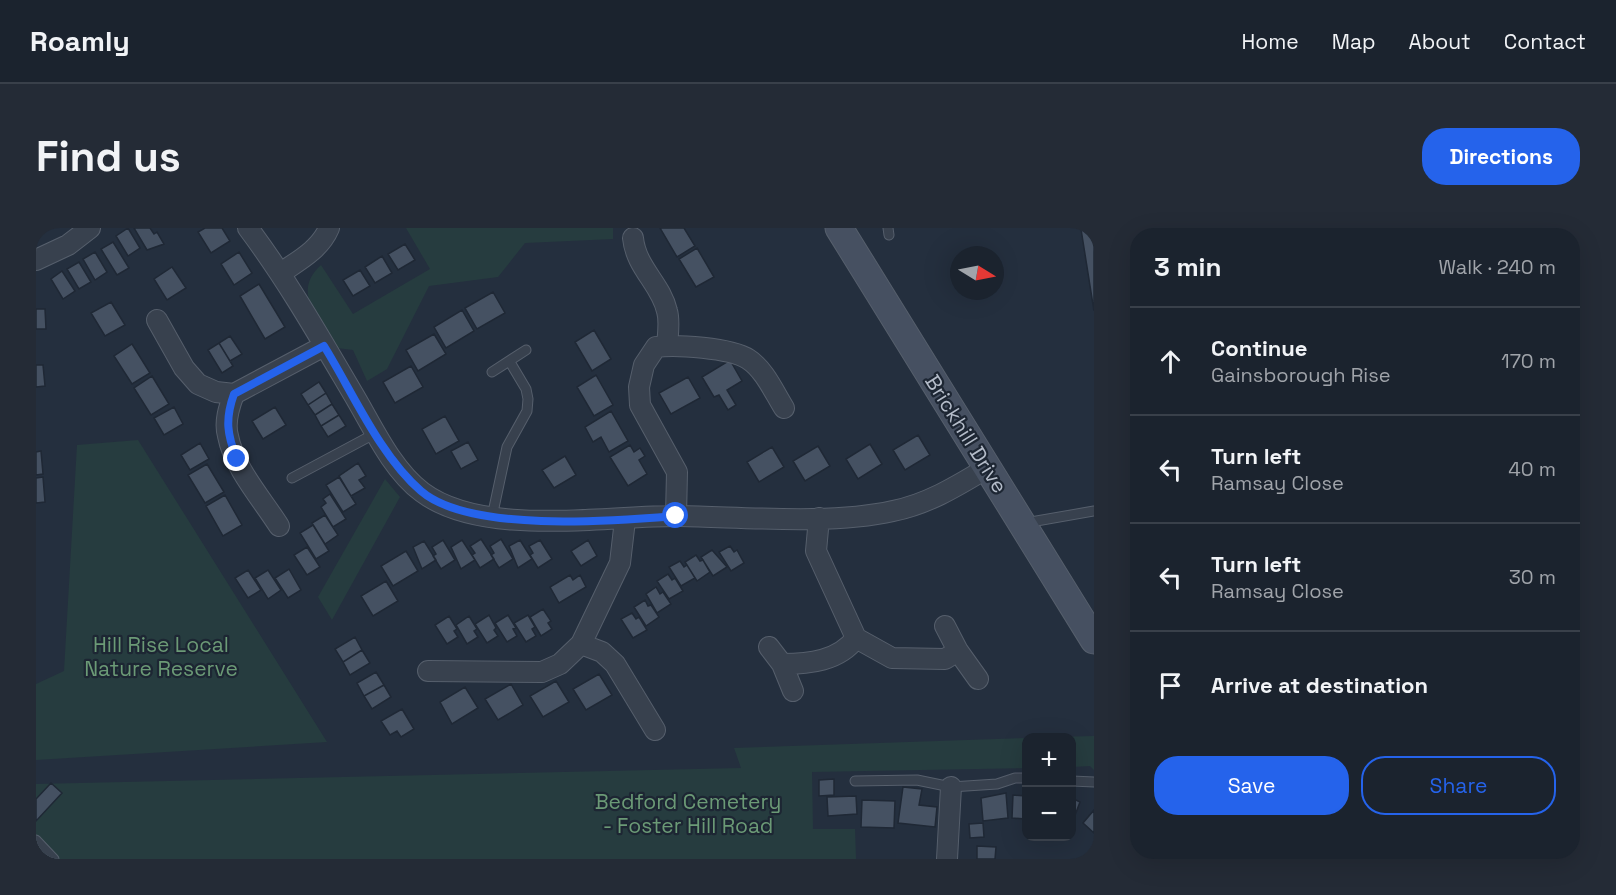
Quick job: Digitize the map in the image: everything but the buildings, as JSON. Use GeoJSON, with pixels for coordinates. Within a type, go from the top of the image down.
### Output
{"type":"FeatureCollection","features":[{"type":"Feature","properties":{"kind":"street"},"geometry":{"type":"LineString","coordinates":[[36,260],[68,245],[90,228]]}},
{"type":"Feature","properties":{"kind":"street"},"geometry":{"type":"LineString","coordinates":[[248,228],[282,272],[376,433],[398,465],[423,493],[445,505],[492,517],[625,520],[676,516],[819,518],[891,512],[923,504],[987,468]]}},
{"type":"Feature","properties":{"kind":"street"},"geometry":{"type":"LineString","coordinates":[[282,272],[311,252],[324,239],[329,228]]}},
{"type":"Feature","properties":{"kind":"street","name":"Brickhill Drive"},"geometry":{"type":"LineString","coordinates":[[839,228],[1094,640]]}},
{"type":"Feature","properties":{"kind":"street"},"geometry":{"type":"LineString","coordinates":[[633,238],[635,255],[663,300],[668,313],[668,345]]}},
{"type":"Feature","properties":{"kind":"street"},"geometry":{"type":"LineString","coordinates":[[157,320],[184,368],[198,384],[216,392],[234,394],[324,346]]}},
{"type":"Feature","properties":{"kind":"street"},"geometry":{"type":"LineString","coordinates":[[676,516],[677,472],[640,405],[639,387],[644,365],[656,347],[668,345],[715,350],[748,359],[761,373],[784,408]]}},
{"type":"Feature","properties":{"kind":"street"},"geometry":{"type":"LineString","coordinates":[[234,394],[228,412],[227,435],[237,459],[279,526]]}},
{"type":"Feature","properties":{"kind":"street"},"geometry":{"type":"LineString","coordinates":[[819,518],[816,551],[856,638],[892,658],[945,659],[958,651]]}},
{"type":"Feature","properties":{"kind":"street"},"geometry":{"type":"LineString","coordinates":[[428,671],[542,672],[560,664],[581,644],[620,563],[625,520]]}},
{"type":"Feature","properties":{"kind":"street"},"geometry":{"type":"LineString","coordinates":[[945,626],[958,651],[978,679]]}},
{"type":"Feature","properties":{"kind":"street"},"geometry":{"type":"LineString","coordinates":[[782,664],[814,662],[832,657],[849,647],[856,638]]}},
{"type":"Feature","properties":{"kind":"street"},"geometry":{"type":"LineString","coordinates":[[581,644],[602,652],[615,664],[645,722]]}},
{"type":"Feature","properties":{"kind":"street"},"geometry":{"type":"LineString","coordinates":[[769,647],[782,664],[793,691]]}},
{"type":"Feature","properties":{"kind":"street"},"geometry":{"type":"LineString","coordinates":[[947,859],[951,787]]}},
{"type":"Feature","properties":{"kind":"lane"},"geometry":{"type":"LineString","coordinates":[[492,372],[526,350]]}},
{"type":"Feature","properties":{"kind":"lane"},"geometry":{"type":"LineString","coordinates":[[492,517],[507,447],[527,411],[526,389],[510,362]]}},
{"type":"Feature","properties":{"kind":"lane"},"geometry":{"type":"LineString","coordinates":[[292,478],[376,433]]}},
{"type":"Feature","properties":{"kind":"lane"},"geometry":{"type":"LineString","coordinates":[[1022,523],[1094,511]]}},
{"type":"Feature","properties":{"kind":"lane"},"geometry":{"type":"LineString","coordinates":[[855,781],[917,780],[951,787],[997,784],[1022,778]]}},
{"type":"Feature","properties":{"kind":"lane"},"geometry":{"type":"LineString","coordinates":[[1076,782],[1094,782]]}},
{"type":"Feature","properties":{"kind":"lane"},"geometry":{"type":"LineString","coordinates":[[36,840],[54,858]]}},
{"type":"Feature","properties":{"kind":"green space"},"geometry":{"type":"Polygon","coordinates":[[[406,228],[613,228],[613,239],[525,243],[498,277],[429,286],[387,369],[367,381],[353,350],[337,348],[317,317],[311,307],[308,286],[312,275],[321,265],[353,314],[430,269],[406,228]]]}},
{"type":"Feature","properties":{"kind":"green space","name":"Hill Rise Local Nature Reserve"},"geometry":{"type":"Polygon","coordinates":[[[138,440],[327,742],[36,760],[36,684],[64,671],[77,445],[138,440]]]}},
{"type":"Feature","properties":{"kind":"green space"},"geometry":{"type":"Polygon","coordinates":[[[385,479],[400,497],[332,620],[318,597],[385,479]]]}},
{"type":"Feature","properties":{"kind":"green space"},"geometry":{"type":"Polygon","coordinates":[[[1076,736],[1094,736],[1094,770],[1090,766],[1076,767],[1076,736]]]}},
{"type":"Feature","properties":{"kind":"green space","name":"Bedford Cemetery - Foster Hill Road"},"geometry":{"type":"Polygon","coordinates":[[[1022,738],[1022,768],[812,772],[813,829],[855,829],[856,859],[36,859],[36,784],[741,768],[734,748],[1022,738]]]}},
{"type":"Feature","properties":{"kind":"route"},"geometry":{"type":"LineString","coordinates":[[237,459],[227,435],[228,412],[234,394],[324,346],[391,456],[423,493],[445,505],[492,517],[538,520],[625,520],[676,516]]}}]}
